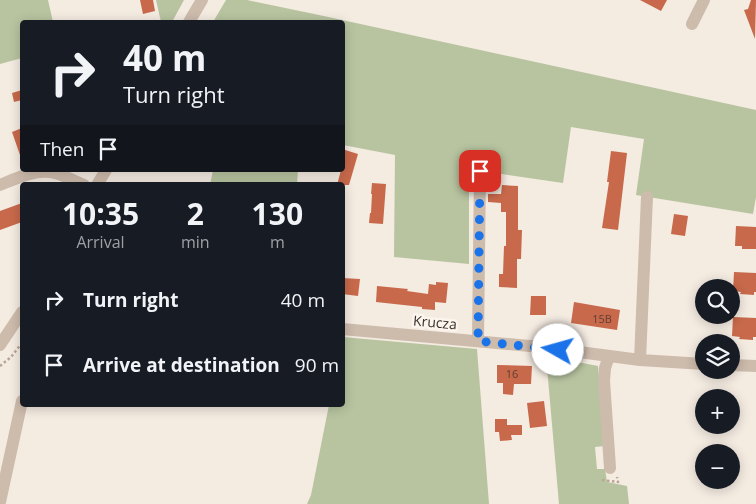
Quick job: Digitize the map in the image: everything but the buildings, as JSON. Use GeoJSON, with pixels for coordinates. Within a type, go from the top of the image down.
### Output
{"type":"FeatureCollection","features":[{"type":"Feature","properties":{"kind":"street"},"geometry":{"type":"LineString","coordinates":[[190,20],[202,0]]}},
{"type":"Feature","properties":{"kind":"street"},"geometry":{"type":"LineString","coordinates":[[692,24],[704,0]]}},
{"type":"Feature","properties":{"kind":"street"},"geometry":{"type":"LineString","coordinates":[[478,341],[480,171]]}},
{"type":"Feature","properties":{"kind":"street"},"geometry":{"type":"LineString","coordinates":[[0,185],[30,174],[46,172]]}},
{"type":"Feature","properties":{"kind":"street"},"geometry":{"type":"LineString","coordinates":[[51,172],[77,182]]}},
{"type":"Feature","properties":{"kind":"street"},"geometry":{"type":"LineString","coordinates":[[640,360],[647,197]]}},
{"type":"Feature","properties":{"kind":"street"},"geometry":{"type":"LineString","coordinates":[[0,345],[18,329]]}},
{"type":"Feature","properties":{"kind":"street","name":"Krucza"},"geometry":{"type":"LineString","coordinates":[[345,329],[541,347],[640,360],[695,363]]}},
{"type":"Feature","properties":{"kind":"street"},"geometry":{"type":"LineString","coordinates":[[609,356],[605,368],[604,381],[610,468]]}},
{"type":"Feature","properties":{"kind":"street"},"geometry":{"type":"LineString","coordinates":[[740,365],[756,366]]}},
{"type":"Feature","properties":{"kind":"street"},"geometry":{"type":"LineString","coordinates":[[0,502],[20,407]]}},
{"type":"Feature","properties":{"kind":"path"},"geometry":{"type":"LineString","coordinates":[[0,366],[12,357],[20,346]]}},
{"type":"Feature","properties":{"kind":"green space"},"geometry":{"type":"Polygon","coordinates":[[[0,0],[48,0],[53,20],[20,20],[20,59],[0,64],[0,0]]]}},
{"type":"Feature","properties":{"kind":"green space"},"geometry":{"type":"Polygon","coordinates":[[[156,0],[184,0],[173,20],[161,20],[156,0]]]}},
{"type":"Feature","properties":{"kind":"green space"},"geometry":{"type":"Polygon","coordinates":[[[226,0],[247,0],[342,20],[214,20],[226,0]]]}},
{"type":"Feature","properties":{"kind":"green space"},"geometry":{"type":"Polygon","coordinates":[[[345,21],[756,110],[756,197],[753,214],[636,195],[644,139],[571,127],[563,183],[469,168],[469,264],[394,257],[395,155],[345,145],[345,21]]]}},
{"type":"Feature","properties":{"kind":"green space"},"geometry":{"type":"Polygon","coordinates":[[[213,172],[298,172],[297,182],[211,182],[213,172]]]}},
{"type":"Feature","properties":{"kind":"green space"},"geometry":{"type":"Polygon","coordinates":[[[345,337],[477,349],[489,504],[307,504],[311,495],[329,407],[345,407],[345,337]]]}},
{"type":"Feature","properties":{"kind":"green space"},"geometry":{"type":"Polygon","coordinates":[[[546,356],[598,366],[605,446],[595,447],[597,469],[605,469],[607,482],[627,486],[629,504],[559,504],[546,356]]]}},
{"type":"Feature","properties":{"kind":"route"},"geometry":{"type":"LineString","coordinates":[[480,171],[478,341],[558,350]]}}]}
